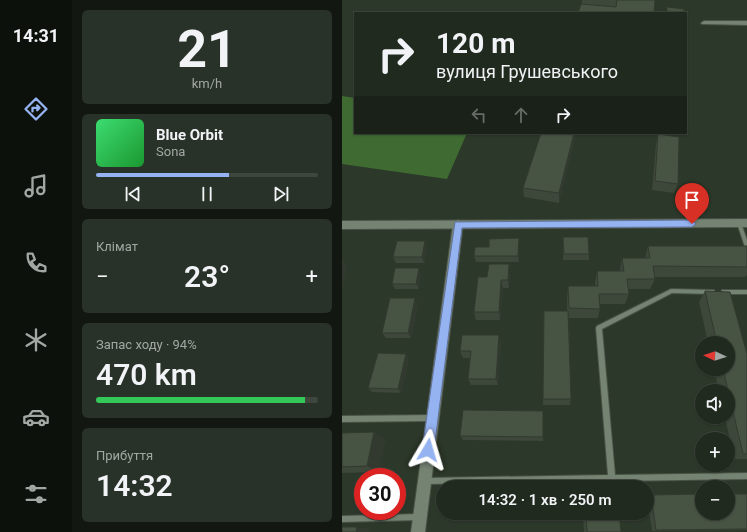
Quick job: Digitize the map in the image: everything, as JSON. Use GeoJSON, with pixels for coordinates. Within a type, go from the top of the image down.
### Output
{"type":"FeatureCollection","features":[{"type":"Feature","properties":{"kind":"street"},"geometry":{"type":"LineString","coordinates":[[704,23],[747,23]]}},
{"type":"Feature","properties":{"kind":"street"},"geometry":{"type":"LineString","coordinates":[[342,225],[743,223]]}},
{"type":"Feature","properties":{"kind":"street"},"geometry":{"type":"LineString","coordinates":[[418,532],[458,224]]}},
{"type":"Feature","properties":{"kind":"lane"},"geometry":{"type":"LineString","coordinates":[[743,223],[747,247]]}},
{"type":"Feature","properties":{"kind":"lane"},"geometry":{"type":"LineString","coordinates":[[612,478],[599,328],[671,292],[747,292]]}},
{"type":"Feature","properties":{"kind":"lane"},"geometry":{"type":"LineString","coordinates":[[342,419],[432,418]]}},
{"type":"Feature","properties":{"kind":"lane"},"geometry":{"type":"LineString","coordinates":[[424,481],[747,476]]}},
{"type":"Feature","properties":{"kind":"lane"},"geometry":{"type":"LineString","coordinates":[[342,519],[420,517]]}},
{"type":"Feature","properties":{"kind":"green space"},"geometry":{"type":"Polygon","coordinates":[[[342,96],[354,98],[354,134],[467,134],[447,179],[342,164],[342,96]]]}},
{"type":"Feature","properties":{"kind":"building"},"geometry":{"type":"Polygon","coordinates":[[[617,0],[655,0],[654,12],[578,12],[581,4],[616,7],[617,0]]]}},
{"type":"Feature","properties":{"kind":"building"},"geometry":{"type":"Polygon","coordinates":[[[667,7],[684,9],[684,12],[667,12],[667,7]]]}},
{"type":"Feature","properties":{"kind":"building"},"geometry":{"type":"Polygon","coordinates":[[[541,134],[574,134],[559,193],[523,188],[541,134]]]}},
{"type":"Feature","properties":{"kind":"building"},"geometry":{"type":"Polygon","coordinates":[[[658,134],[679,137],[678,184],[655,181],[658,134]]]}},
{"type":"Feature","properties":{"kind":"building"},"geometry":{"type":"Polygon","coordinates":[[[563,237],[588,237],[589,254],[564,254],[563,237]]]}},
{"type":"Feature","properties":{"kind":"building"},"geometry":{"type":"Polygon","coordinates":[[[519,238],[518,256],[474,256],[475,247],[489,247],[489,239],[519,238]]]}},
{"type":"Feature","properties":{"kind":"building"},"geometry":{"type":"Polygon","coordinates":[[[397,241],[425,241],[422,257],[393,257],[397,241]]]}},
{"type":"Feature","properties":{"kind":"building"},"geometry":{"type":"Polygon","coordinates":[[[648,246],[747,246],[747,267],[653,266],[655,279],[627,279],[629,294],[599,294],[600,309],[569,308],[568,286],[598,286],[597,271],[624,271],[622,258],[650,258],[648,246]]]}},
{"type":"Feature","properties":{"kind":"building"},"geometry":{"type":"Polygon","coordinates":[[[489,264],[509,264],[508,280],[501,280],[499,312],[474,312],[478,277],[487,277],[489,264]]]}},
{"type":"Feature","properties":{"kind":"building"},"geometry":{"type":"Polygon","coordinates":[[[395,268],[419,268],[416,284],[392,284],[395,268]]]}},
{"type":"Feature","properties":{"kind":"building"},"geometry":{"type":"Polygon","coordinates":[[[705,291],[730,292],[747,354],[747,454],[743,454],[735,420],[735,384],[727,384],[725,376],[735,376],[735,336],[715,336],[705,291]]]}},
{"type":"Feature","properties":{"kind":"building"},"geometry":{"type":"Polygon","coordinates":[[[390,298],[415,298],[408,333],[382,333],[390,298]]]}},
{"type":"Feature","properties":{"kind":"building"},"geometry":{"type":"Polygon","coordinates":[[[544,311],[568,311],[571,399],[543,399],[544,311]]]}},
{"type":"Feature","properties":{"kind":"building"},"geometry":{"type":"Polygon","coordinates":[[[462,335],[499,335],[496,379],[468,379],[471,351],[460,351],[462,335]]]}},
{"type":"Feature","properties":{"kind":"building"},"geometry":{"type":"Polygon","coordinates":[[[378,353],[406,354],[398,389],[368,388],[378,353]]]}},
{"type":"Feature","properties":{"kind":"building"},"geometry":{"type":"Polygon","coordinates":[[[463,410],[543,411],[543,437],[460,436],[463,410]]]}},
{"type":"Feature","properties":{"kind":"building"},"geometry":{"type":"Polygon","coordinates":[[[374,432],[367,466],[342,467],[342,433],[374,432]]]}},
{"type":"Feature","properties":{"kind":"building"},"geometry":{"type":"Polygon","coordinates":[[[695,494],[695,520],[735,520],[735,494],[747,494],[747,529],[656,530],[654,495],[695,494]]]}},
{"type":"Feature","properties":{"kind":"building"},"geometry":{"type":"Polygon","coordinates":[[[586,520],[620,520],[621,532],[587,532],[586,520]]]}},
{"type":"Feature","properties":{"kind":"building"},"geometry":{"type":"Polygon","coordinates":[[[342,527],[357,527],[356,532],[342,532],[342,527]]]}},
{"type":"Feature","properties":{"kind":"route"},"geometry":{"type":"LineString","coordinates":[[428,450],[458,224],[692,224]]}}]}
